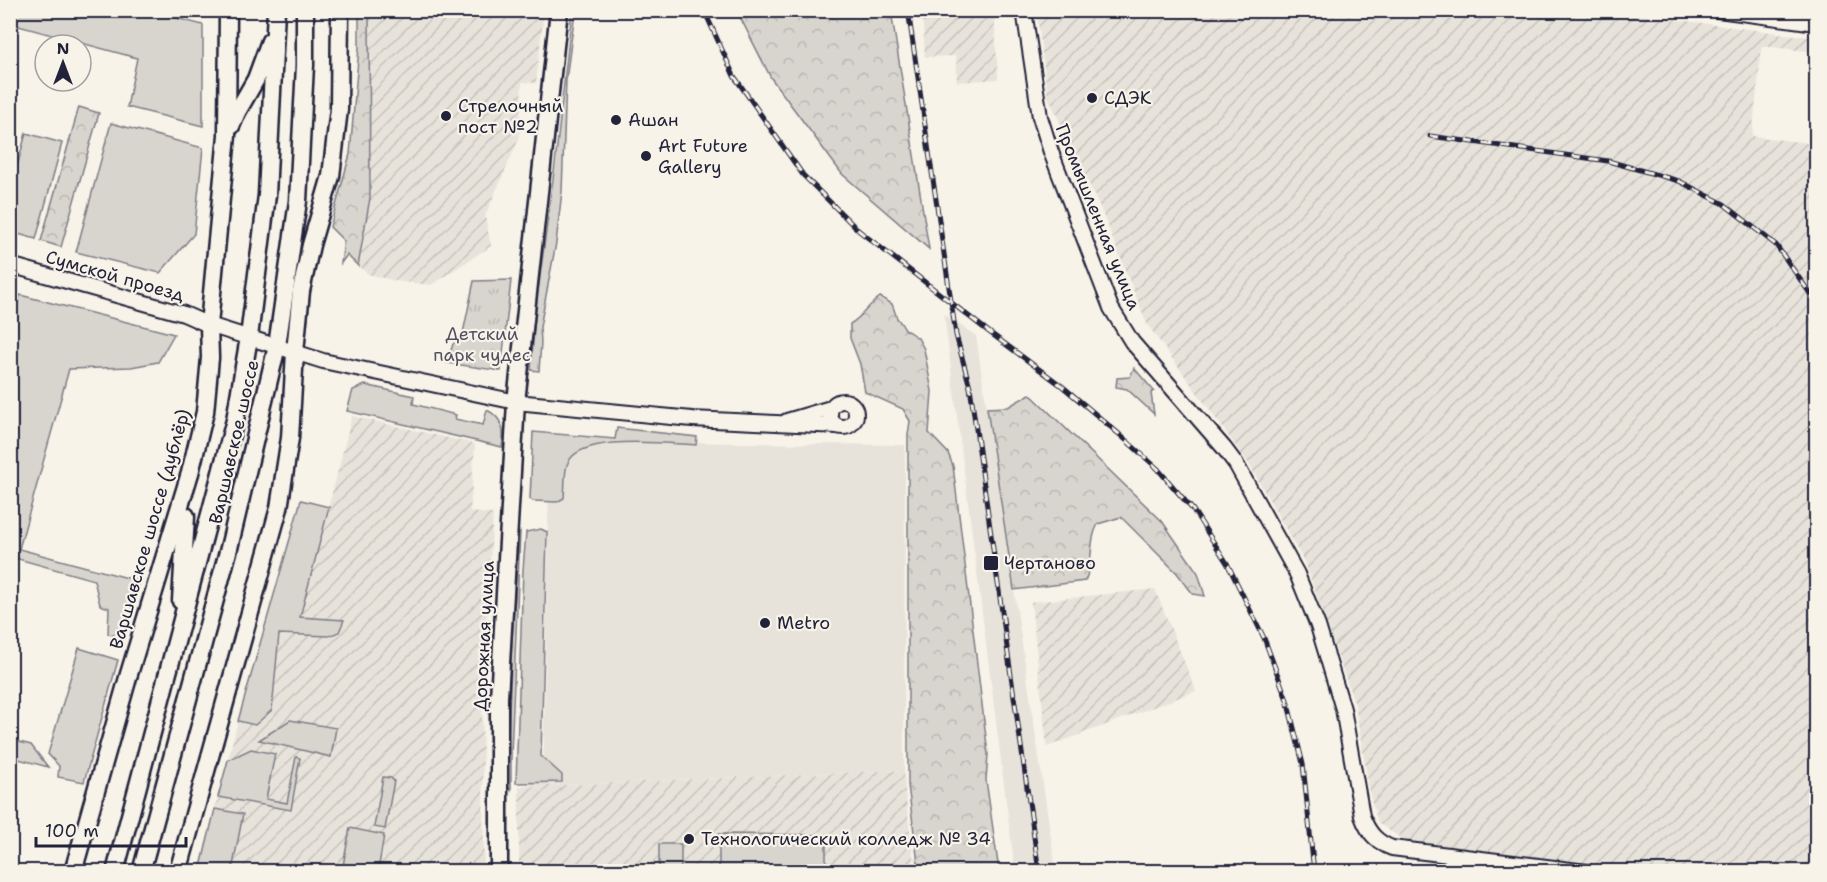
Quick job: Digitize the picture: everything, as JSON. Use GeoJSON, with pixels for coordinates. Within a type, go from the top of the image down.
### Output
{"type":"FeatureCollection","features":[{"type":"Feature","properties":{"kind":"main road","name":"Варшавское шоссе (дублёр)"},"geometry":{"type":"LineString","coordinates":[[73,872],[129,674],[190,473],[206,404],[210,358],[208,325],[227,135],[228,10]]}},
{"type":"Feature","properties":{"kind":"main road","name":"Варшавское шоссе"},"geometry":{"type":"LineString","coordinates":[[141,872],[229,548],[277,346],[298,201],[305,65],[304,10]]}},
{"type":"Feature","properties":{"kind":"main road"},"geometry":{"type":"LineString","coordinates":[[178,872],[279,508],[290,438],[295,352],[302,291],[315,229],[331,176],[339,109],[340,10]]}},
{"type":"Feature","properties":{"kind":"main road","name":"Дорожная улица"},"geometry":{"type":"LineString","coordinates":[[499,872],[499,698],[516,402],[559,10]]}},
{"type":"Feature","properties":{"kind":"main road"},"geometry":{"type":"LineString","coordinates":[[227,135],[256,79],[276,18]]}},
{"type":"Feature","properties":{"kind":"main road","name":"Варшавское шоссе"},"geometry":{"type":"LineString","coordinates":[[115,872],[234,420],[249,337],[267,195],[276,18]]}},
{"type":"Feature","properties":{"kind":"main road"},"geometry":{"type":"LineString","coordinates":[[179,631],[183,541],[190,473]]}},
{"type":"Feature","properties":{"kind":"main road"},"geometry":{"type":"LineString","coordinates":[[166,872],[182,841],[198,799]]}},
{"type":"Feature","properties":{"kind":"street","name":"Промышленная улица"},"geometry":{"type":"LineString","coordinates":[[1024,10],[1040,117],[1051,153],[1111,308],[1132,342],[1236,464],[1297,574],[1318,626],[1343,709],[1362,816],[1366,827],[1374,837],[1392,848],[1587,872]]}},
{"type":"Feature","properties":{"kind":"street"},"geometry":{"type":"LineString","coordinates":[[1718,10],[1794,15],[1816,23]]}},
{"type":"Feature","properties":{"kind":"street","name":"Сумской проезд"},"geometry":{"type":"LineString","coordinates":[[10,265],[184,314],[208,325],[324,361],[516,402],[692,419],[838,426]]}},
{"type":"Feature","properties":{"kind":"street"},"geometry":{"type":"LineString","coordinates":[[776,424],[831,408],[842,401],[850,403],[856,410],[854,422],[847,427],[838,426],[832,421],[831,408]]}},
{"type":"Feature","properties":{"kind":"shaded area"},"geometry":{"type":"Polygon","coordinates":[[[1603,10],[1816,38],[1816,52],[1762,46],[1752,136],[1816,144],[1816,871],[1653,871],[1405,841],[1378,823],[1371,800],[1355,705],[1306,565],[1249,464],[1147,324],[1099,205],[1048,97],[1038,11],[1603,10]]]}},
{"type":"Feature","properties":{"kind":"shaded area"},"geometry":{"type":"Polygon","coordinates":[[[369,11],[544,11],[536,83],[522,82],[519,139],[485,216],[491,246],[431,285],[395,281],[368,274],[358,266],[370,198],[369,11]]]}},
{"type":"Feature","properties":{"kind":"shaded area"},"geometry":{"type":"Polygon","coordinates":[[[922,11],[994,11],[998,79],[957,82],[956,56],[925,57],[922,11]]]}},
{"type":"Feature","properties":{"kind":"shaded area"},"geometry":{"type":"Polygon","coordinates":[[[944,314],[976,336],[1056,871],[1015,871],[944,314]]]}},
{"type":"Feature","properties":{"kind":"shaded area"},"geometry":{"type":"Polygon","coordinates":[[[352,416],[475,444],[470,512],[493,514],[482,691],[484,871],[198,872],[238,721],[255,725],[272,710],[279,634],[329,636],[344,620],[300,617],[352,416]]]}},
{"type":"Feature","properties":{"kind":"shaded area"},"geometry":{"type":"Polygon","coordinates":[[[579,441],[905,445],[904,770],[519,787],[543,780],[549,475],[579,441]]]}},
{"type":"Feature","properties":{"kind":"shaded area"},"geometry":{"type":"Polygon","coordinates":[[[1155,589],[1196,691],[1047,747],[1031,602],[1155,589]]]}},
{"type":"Feature","properties":{"kind":"shaded area"},"geometry":{"type":"Polygon","coordinates":[[[904,770],[915,871],[519,872],[519,787],[904,770]]]}},
{"type":"Feature","properties":{"kind":"shaded area"},"geometry":{"type":"Polygon","coordinates":[[[1382,866],[1486,870],[1496,871],[1368,871],[1382,866]]]}},
{"type":"Feature","properties":{"kind":"green space"},"geometry":{"type":"Polygon","coordinates":[[[10,11],[61,11],[73,17],[83,17],[96,11],[149,11],[203,25],[203,126],[127,107],[137,58],[93,46],[93,33],[44,33],[11,24],[10,11]]]}},
{"type":"Feature","properties":{"kind":"green space"},"geometry":{"type":"Polygon","coordinates":[[[359,11],[369,11],[370,198],[358,266],[347,255],[341,263],[344,241],[330,227],[350,154],[359,47],[359,11]]]}},
{"type":"Feature","properties":{"kind":"green space"},"geometry":{"type":"Polygon","coordinates":[[[572,11],[575,11],[566,81],[562,191],[556,243],[540,327],[539,371],[531,370],[535,314],[572,11]]]}},
{"type":"Feature","properties":{"kind":"green space"},"geometry":{"type":"Polygon","coordinates":[[[737,11],[891,11],[929,249],[842,174],[771,78],[737,11]]]}},
{"type":"Feature","properties":{"kind":"green space"},"geometry":{"type":"Polygon","coordinates":[[[79,107],[99,113],[61,247],[41,241],[79,107]]]}},
{"type":"Feature","properties":{"kind":"green space"},"geometry":{"type":"Polygon","coordinates":[[[111,123],[203,148],[194,234],[160,273],[76,252],[111,123]]]}},
{"type":"Feature","properties":{"kind":"green space"},"geometry":{"type":"Polygon","coordinates":[[[26,133],[62,143],[36,239],[11,232],[11,189],[26,133]]]}},
{"type":"Feature","properties":{"kind":"green space","name":"Детский парк чудес"},"geometry":{"type":"Polygon","coordinates":[[[511,280],[501,371],[447,363],[453,344],[462,338],[474,281],[511,280]]]}},
{"type":"Feature","properties":{"kind":"green space"},"geometry":{"type":"Polygon","coordinates":[[[20,295],[174,334],[158,362],[131,367],[69,369],[19,549],[139,581],[122,637],[108,634],[109,608],[100,605],[94,580],[11,557],[10,330],[20,295]]]}},
{"type":"Feature","properties":{"kind":"green space"},"geometry":{"type":"Polygon","coordinates":[[[880,297],[892,304],[897,318],[906,330],[918,338],[924,349],[932,391],[929,433],[948,453],[953,466],[988,754],[986,780],[999,871],[919,871],[908,785],[908,435],[910,421],[903,409],[865,392],[860,364],[850,338],[850,324],[880,297]]]}},
{"type":"Feature","properties":{"kind":"green space"},"geometry":{"type":"Polygon","coordinates":[[[1134,368],[1154,391],[1151,393],[1154,414],[1127,389],[1116,387],[1117,378],[1130,377],[1134,368]]]}},
{"type":"Feature","properties":{"kind":"green space"},"geometry":{"type":"Polygon","coordinates":[[[365,385],[414,396],[413,404],[456,415],[455,419],[483,425],[487,410],[497,417],[502,425],[502,447],[347,411],[353,390],[365,385]]]}},
{"type":"Feature","properties":{"kind":"green space"},"geometry":{"type":"Polygon","coordinates":[[[1030,394],[1162,521],[1198,573],[1205,596],[1193,594],[1177,573],[1121,517],[1098,524],[1085,581],[1014,590],[987,408],[1008,407],[1030,394]]]}},
{"type":"Feature","properties":{"kind":"green space"},"geometry":{"type":"Polygon","coordinates":[[[617,428],[697,437],[696,445],[625,442],[588,448],[574,455],[567,465],[564,498],[557,502],[530,499],[533,432],[615,439],[617,428]]]}},
{"type":"Feature","properties":{"kind":"green space"},"geometry":{"type":"Polygon","coordinates":[[[301,500],[329,507],[300,617],[344,620],[339,632],[329,636],[279,634],[272,710],[255,725],[238,721],[301,500]]]}},
{"type":"Feature","properties":{"kind":"green space"},"geometry":{"type":"Polygon","coordinates":[[[541,529],[547,532],[541,756],[562,775],[562,782],[516,783],[526,532],[541,529]]]}},
{"type":"Feature","properties":{"kind":"green space"},"geometry":{"type":"Polygon","coordinates":[[[520,532],[511,790],[506,785],[512,640],[520,532]]]}},
{"type":"Feature","properties":{"kind":"green space"},"geometry":{"type":"Polygon","coordinates":[[[79,648],[118,660],[84,782],[58,777],[59,766],[48,754],[79,648]]]}},
{"type":"Feature","properties":{"kind":"green space"},"geometry":{"type":"Polygon","coordinates":[[[290,720],[336,728],[331,757],[259,740],[290,720]]]}},
{"type":"Feature","properties":{"kind":"green space"},"geometry":{"type":"Polygon","coordinates":[[[11,740],[31,745],[48,767],[11,757],[11,740]]]}},
{"type":"Feature","properties":{"kind":"green space"},"geometry":{"type":"Polygon","coordinates":[[[251,749],[275,754],[266,799],[287,803],[296,757],[300,758],[291,810],[218,797],[228,760],[251,749]]]}},
{"type":"Feature","properties":{"kind":"green space"},"geometry":{"type":"Polygon","coordinates":[[[383,777],[394,781],[385,829],[374,827],[383,777]]]}},
{"type":"Feature","properties":{"kind":"green space"},"geometry":{"type":"Polygon","coordinates":[[[215,809],[243,814],[232,871],[200,871],[215,809]]]}},
{"type":"Feature","properties":{"kind":"green space"},"geometry":{"type":"Polygon","coordinates":[[[350,828],[384,835],[378,871],[342,871],[350,828]]]}},
{"type":"Feature","properties":{"kind":"green space"},"geometry":{"type":"Polygon","coordinates":[[[719,834],[826,835],[826,871],[719,871],[719,834]]]}},
{"type":"Feature","properties":{"kind":"green space"},"geometry":{"type":"Polygon","coordinates":[[[659,844],[681,844],[681,871],[659,871],[659,844]]]}},
{"type":"Feature","properties":{"kind":"railway"},"geometry":{"type":"LineString","coordinates":[[704,10],[734,76],[803,175],[858,230],[1062,386],[1119,434],[1157,468],[1193,510],[1227,563],[1264,638],[1287,700],[1303,764],[1314,872]]}},
{"type":"Feature","properties":{"kind":"railway"},"geometry":{"type":"LineString","coordinates":[[908,10],[956,335],[970,387],[1039,872]]}},
{"type":"Feature","properties":{"kind":"railway"},"geometry":{"type":"LineString","coordinates":[[1430,136],[1608,161],[1679,181],[1724,204],[1776,245],[1816,302]]}},
{"type":"Feature","properties":{"kind":"place","name":"СДЭК"},"geometry":{"type":"Point","coordinates":[1092,98]}},
{"type":"Feature","properties":{"kind":"place","name":"Стрелочный пост №2"},"geometry":{"type":"Point","coordinates":[446,116]}},
{"type":"Feature","properties":{"kind":"place","name":"Ашан"},"geometry":{"type":"Point","coordinates":[616,120]}},
{"type":"Feature","properties":{"kind":"place","name":"Art Future Gallery"},"geometry":{"type":"Point","coordinates":[646,156]}},
{"type":"Feature","properties":{"kind":"place","name":"Чертаново"},"geometry":{"type":"Point","coordinates":[991,563]}},
{"type":"Feature","properties":{"kind":"place","name":"Metro"},"geometry":{"type":"Point","coordinates":[765,623]}},
{"type":"Feature","properties":{"kind":"place","name":"Технологический колледж № 34"},"geometry":{"type":"Point","coordinates":[689,839]}}]}
